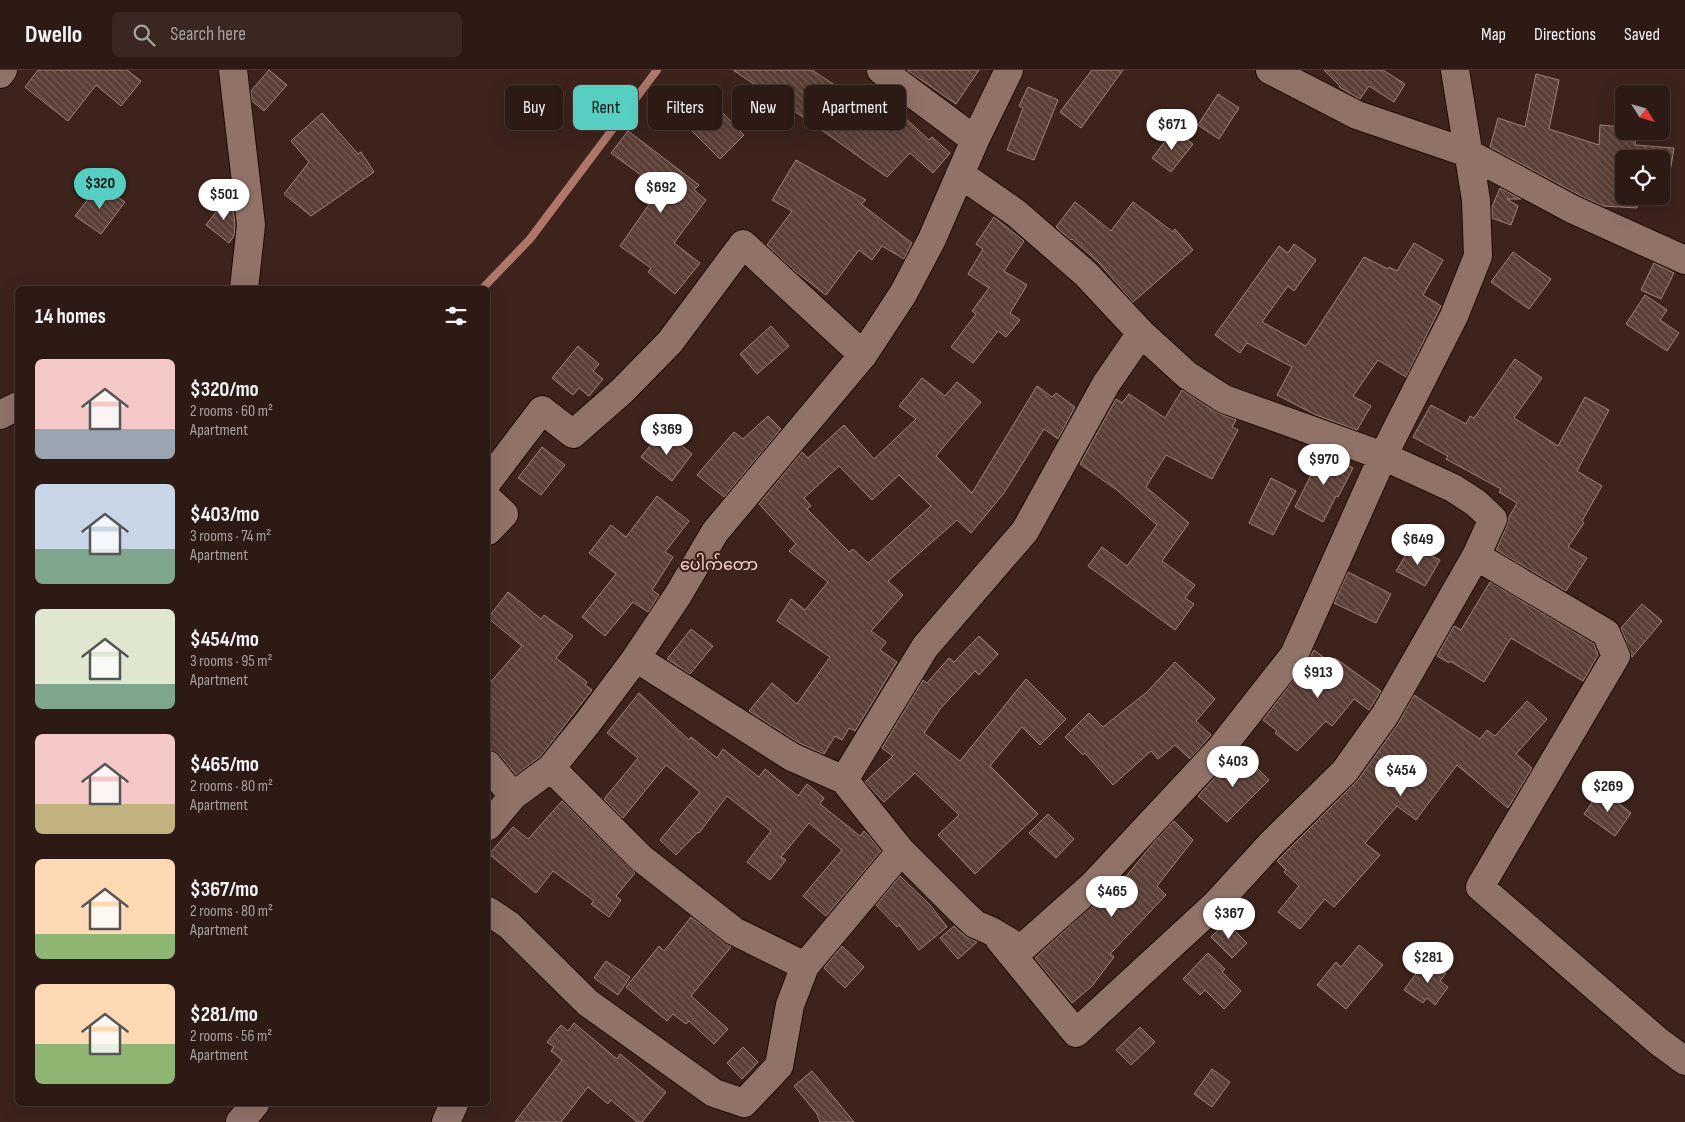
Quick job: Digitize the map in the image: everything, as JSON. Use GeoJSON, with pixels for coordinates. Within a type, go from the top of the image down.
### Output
{"type":"FeatureCollection","features":[{"type":"Feature","properties":{"kind":"street"},"geometry":{"type":"LineString","coordinates":[[0,74],[3,70]]}},
{"type":"Feature","properties":{"kind":"street"},"geometry":{"type":"LineString","coordinates":[[233,70],[251,225],[244,286]]}},
{"type":"Feature","properties":{"kind":"street"},"geometry":{"type":"LineString","coordinates":[[882,70],[974,140]]}},
{"type":"Feature","properties":{"kind":"street"},"geometry":{"type":"LineString","coordinates":[[490,824],[512,796],[551,768],[589,721],[636,658],[678,595],[715,532],[863,355],[903,294],[932,238],[974,140],[1009,70]]}},
{"type":"Feature","properties":{"kind":"street"},"geometry":{"type":"LineString","coordinates":[[1270,70],[1357,115],[1468,153],[1572,209],[1685,260]]}},
{"type":"Feature","properties":{"kind":"street"},"geometry":{"type":"LineString","coordinates":[[636,658],[792,757],[844,780],[901,851],[975,924],[1021,949],[1093,885],[1222,748],[1294,656],[1383,456],[1454,316],[1478,256],[1476,200],[1455,70]]}},
{"type":"Feature","properties":{"kind":"street"},"geometry":{"type":"LineString","coordinates":[[960,174],[1016,213],[1086,274],[1141,333],[1187,375],[1224,399],[1383,456],[1453,488],[1476,503],[1492,519],[1476,556],[1385,715],[1346,771],[1271,844],[1216,904],[1076,1033],[991,931]]}},
{"type":"Feature","properties":{"kind":"street"},"geometry":{"type":"LineString","coordinates":[[490,478],[542,410],[573,434],[622,391],[670,342],[743,244],[863,355]]}},
{"type":"Feature","properties":{"kind":"street"},"geometry":{"type":"LineString","coordinates":[[844,780],[925,647],[1025,531],[1106,384],[1141,333]]}},
{"type":"Feature","properties":{"kind":"street"},"geometry":{"type":"LineString","coordinates":[[0,415],[15,408]]}},
{"type":"Feature","properties":{"kind":"street"},"geometry":{"type":"LineString","coordinates":[[490,501],[504,514],[490,528]]}},
{"type":"Feature","properties":{"kind":"street"},"geometry":{"type":"LineString","coordinates":[[1476,556],[1606,633],[1616,656],[1480,888],[1658,1041],[1685,1061]]}},
{"type":"Feature","properties":{"kind":"street"},"geometry":{"type":"LineString","coordinates":[[490,768],[512,796]]}},
{"type":"Feature","properties":{"kind":"street"},"geometry":{"type":"LineString","coordinates":[[551,768],[641,858],[734,931],[805,966]]}},
{"type":"Feature","properties":{"kind":"street"},"geometry":{"type":"LineString","coordinates":[[490,912],[509,925],[588,1003],[714,1093],[744,1103],[779,1066],[790,1005],[805,966],[901,851]]}},
{"type":"Feature","properties":{"kind":"street"},"geometry":{"type":"LineString","coordinates":[[240,1122],[253,1106]]}},
{"type":"Feature","properties":{"kind":"street"},"geometry":{"type":"LineString","coordinates":[[446,1122],[453,1106]]}},
{"type":"Feature","properties":{"kind":"building"},"geometry":{"type":"Polygon","coordinates":[[[38,70],[127,70],[141,81],[121,106],[96,85],[68,121],[25,87],[38,70]]]}},
{"type":"Feature","properties":{"kind":"building"},"geometry":{"type":"Polygon","coordinates":[[[269,70],[287,85],[264,111],[252,101],[251,91],[269,70]]]}},
{"type":"Feature","properties":{"kind":"building"},"geometry":{"type":"Polygon","coordinates":[[[733,70],[812,70],[834,85],[804,85],[804,118],[794,111],[794,85],[755,85],[733,70]]]}},
{"type":"Feature","properties":{"kind":"building"},"geometry":{"type":"Polygon","coordinates":[[[907,70],[979,70],[956,104],[907,70]]]}},
{"type":"Feature","properties":{"kind":"building"},"geometry":{"type":"Polygon","coordinates":[[[1092,70],[1123,70],[1081,128],[1060,112],[1092,70]]]}},
{"type":"Feature","properties":{"kind":"building"},"geometry":{"type":"Polygon","coordinates":[[[1324,70],[1383,70],[1405,84],[1394,102],[1369,86],[1360,99],[1339,87],[1324,70]]]}},
{"type":"Feature","properties":{"kind":"building"},"geometry":{"type":"Polygon","coordinates":[[[1536,74],[1559,80],[1549,129],[1599,145],[1600,125],[1615,126],[1615,140],[1635,140],[1635,145],[1674,148],[1670,172],[1670,150],[1615,150],[1615,205],[1637,205],[1637,208],[1603,206],[1490,147],[1498,118],[1525,127],[1536,74]]]}},
{"type":"Feature","properties":{"kind":"building"},"geometry":{"type":"Polygon","coordinates":[[[1028,87],[1058,100],[1034,160],[1007,150],[1023,108],[1019,106],[1028,87]]]}},
{"type":"Feature","properties":{"kind":"building"},"geometry":{"type":"Polygon","coordinates":[[[1218,94],[1239,108],[1219,139],[1198,125],[1218,94]]]}},
{"type":"Feature","properties":{"kind":"building"},"geometry":{"type":"Polygon","coordinates":[[[722,112],[732,123],[732,130],[739,130],[744,135],[720,159],[692,131],[722,130],[722,112]]]}},
{"type":"Feature","properties":{"kind":"building"},"geometry":{"type":"Polygon","coordinates":[[[322,113],[358,154],[361,152],[374,172],[311,216],[284,194],[309,162],[291,141],[322,113]]]}},
{"type":"Feature","properties":{"kind":"building"},"geometry":{"type":"Polygon","coordinates":[[[906,119],[929,140],[932,137],[950,153],[933,173],[910,153],[887,177],[822,130],[906,130],[906,119]]]}},
{"type":"Feature","properties":{"kind":"building"},"geometry":{"type":"Polygon","coordinates":[[[1174,130],[1193,144],[1171,172],[1152,158],[1174,130]]]}},
{"type":"Feature","properties":{"kind":"building"},"geometry":{"type":"Polygon","coordinates":[[[628,131],[699,185],[694,190],[706,200],[674,243],[700,263],[675,294],[648,272],[651,268],[620,246],[655,196],[643,188],[649,181],[611,153],[628,131]]]}},
{"type":"Feature","properties":{"kind":"building"},"geometry":{"type":"Polygon","coordinates":[[[796,160],[866,200],[861,204],[912,243],[904,259],[882,246],[872,260],[859,250],[826,295],[795,271],[767,245],[792,211],[772,200],[796,160]]]}},
{"type":"Feature","properties":{"kind":"building"},"geometry":{"type":"Polygon","coordinates":[[[1500,188],[1521,199],[1507,199],[1518,206],[1511,225],[1492,218],[1492,207],[1500,188]]]}},
{"type":"Feature","properties":{"kind":"building"},"geometry":{"type":"Polygon","coordinates":[[[95,190],[103,196],[107,190],[125,202],[101,234],[75,216],[95,190]]]}},
{"type":"Feature","properties":{"kind":"building"},"geometry":{"type":"Polygon","coordinates":[[[229,195],[232,197],[235,225],[234,236],[229,243],[206,225],[229,195]]]}},
{"type":"Feature","properties":{"kind":"building"},"geometry":{"type":"Polygon","coordinates":[[[1075,202],[1111,231],[1133,202],[1173,232],[1175,229],[1193,250],[1133,302],[1099,263],[1056,227],[1075,202]]]}},
{"type":"Feature","properties":{"kind":"building"},"geometry":{"type":"Polygon","coordinates":[[[994,217],[1024,241],[1004,271],[1027,285],[1010,313],[1020,320],[1006,337],[998,331],[973,363],[951,347],[976,314],[972,311],[989,288],[968,274],[983,249],[976,244],[994,217]]]}},
{"type":"Feature","properties":{"kind":"building"},"geometry":{"type":"Polygon","coordinates":[[[1414,243],[1443,260],[1423,295],[1441,306],[1406,377],[1378,360],[1353,396],[1371,406],[1357,430],[1316,415],[1277,395],[1292,367],[1247,343],[1240,353],[1215,335],[1279,246],[1288,253],[1294,244],[1316,260],[1294,291],[1288,286],[1262,322],[1306,346],[1364,257],[1388,269],[1389,267],[1397,271],[1414,243]]]}},
{"type":"Feature","properties":{"kind":"building"},"geometry":{"type":"Polygon","coordinates":[[[1513,252],[1551,279],[1529,309],[1491,282],[1513,252]]]}},
{"type":"Feature","properties":{"kind":"building"},"geometry":{"type":"Polygon","coordinates":[[[1654,263],[1674,273],[1661,299],[1641,290],[1654,263]]]}},
{"type":"Feature","properties":{"kind":"building"},"geometry":{"type":"Polygon","coordinates":[[[1645,295],[1667,310],[1660,320],[1679,333],[1667,351],[1626,324],[1645,295]]]}},
{"type":"Feature","properties":{"kind":"building"},"geometry":{"type":"Polygon","coordinates":[[[771,326],[789,346],[757,374],[740,354],[771,326]]]}},
{"type":"Feature","properties":{"kind":"building"},"geometry":{"type":"Polygon","coordinates":[[[578,346],[599,364],[593,371],[603,379],[589,396],[579,388],[573,395],[552,378],[578,346]]]}},
{"type":"Feature","properties":{"kind":"building"},"geometry":{"type":"Polygon","coordinates":[[[1515,359],[1542,378],[1514,418],[1558,446],[1585,397],[1609,410],[1577,471],[1602,486],[1582,521],[1584,523],[1568,547],[1587,558],[1566,591],[1496,550],[1507,526],[1508,519],[1517,503],[1499,492],[1501,489],[1446,459],[1448,456],[1413,437],[1431,405],[1466,424],[1470,416],[1474,418],[1515,359]]]}},
{"type":"Feature","properties":{"kind":"building"},"geometry":{"type":"Polygon","coordinates":[[[922,378],[945,396],[957,382],[981,402],[936,456],[972,493],[1037,386],[1052,397],[1056,393],[1075,407],[1058,439],[1044,429],[1004,493],[971,533],[957,520],[888,581],[903,595],[871,631],[886,642],[880,650],[897,662],[855,731],[849,728],[842,740],[835,736],[824,754],[799,743],[749,711],[772,683],[797,704],[830,657],[777,621],[791,599],[805,610],[828,582],[789,551],[796,544],[759,504],[802,452],[808,458],[844,425],[874,459],[916,419],[899,406],[922,378]],[[839,466],[804,498],[811,506],[807,509],[849,552],[853,549],[868,563],[931,506],[899,475],[872,500],[839,466]]]}},
{"type":"Feature","properties":{"kind":"building"},"geometry":{"type":"Polygon","coordinates":[[[1182,390],[1216,412],[1236,420],[1232,427],[1238,430],[1212,479],[1166,455],[1146,487],[1189,523],[1162,561],[1195,585],[1185,598],[1194,604],[1175,630],[1088,566],[1102,547],[1127,566],[1157,525],[1117,490],[1080,464],[1116,399],[1122,403],[1129,394],[1165,418],[1182,390]]]}},
{"type":"Feature","properties":{"kind":"building"},"geometry":{"type":"Polygon","coordinates":[[[768,416],[781,429],[724,497],[697,475],[734,432],[743,439],[768,416]]]}},
{"type":"Feature","properties":{"kind":"building"},"geometry":{"type":"Polygon","coordinates":[[[663,430],[692,454],[672,481],[641,457],[663,430]]]}},
{"type":"Feature","properties":{"kind":"building"},"geometry":{"type":"Polygon","coordinates":[[[542,447],[565,465],[541,495],[518,478],[542,447]]]}},
{"type":"Feature","properties":{"kind":"building"},"geometry":{"type":"Polygon","coordinates":[[[1323,451],[1342,458],[1340,461],[1353,468],[1323,522],[1295,507],[1323,451]]]}},
{"type":"Feature","properties":{"kind":"building"},"geometry":{"type":"Polygon","coordinates":[[[1271,478],[1296,491],[1273,535],[1249,523],[1271,478]]]}},
{"type":"Feature","properties":{"kind":"building"},"geometry":{"type":"Polygon","coordinates":[[[657,496],[689,521],[665,552],[673,557],[652,590],[659,595],[648,612],[633,602],[605,636],[582,617],[616,574],[589,553],[611,525],[626,537],[657,496]]]}},
{"type":"Feature","properties":{"kind":"building"},"geometry":{"type":"Polygon","coordinates":[[[1412,545],[1440,560],[1425,586],[1396,571],[1412,545]]]}},
{"type":"Feature","properties":{"kind":"building"},"geometry":{"type":"Polygon","coordinates":[[[1348,572],[1391,594],[1376,623],[1334,603],[1348,572]]]}},
{"type":"Feature","properties":{"kind":"building"},"geometry":{"type":"Polygon","coordinates":[[[1490,582],[1594,644],[1598,655],[1583,681],[1511,638],[1484,682],[1450,661],[1449,663],[1437,656],[1454,626],[1461,630],[1490,582]]]}},
{"type":"Feature","properties":{"kind":"building"},"geometry":{"type":"Polygon","coordinates":[[[508,592],[541,619],[544,615],[573,636],[556,658],[587,682],[585,685],[592,690],[541,756],[516,775],[500,755],[490,749],[490,683],[522,646],[490,620],[490,615],[508,592]]]}},
{"type":"Feature","properties":{"kind":"building"},"geometry":{"type":"Polygon","coordinates":[[[1642,604],[1662,621],[1632,657],[1621,628],[1642,604]]]}},
{"type":"Feature","properties":{"kind":"building"},"geometry":{"type":"Polygon","coordinates":[[[691,629],[713,646],[690,674],[667,659],[691,629]]]}},
{"type":"Feature","properties":{"kind":"building"},"geometry":{"type":"Polygon","coordinates":[[[979,636],[998,654],[979,675],[975,671],[940,709],[924,733],[960,761],[1026,679],[1066,719],[1040,745],[1022,727],[990,766],[1038,814],[975,874],[938,835],[959,815],[915,773],[884,802],[865,782],[893,756],[882,748],[923,680],[927,683],[949,658],[954,662],[979,636]]]}},
{"type":"Feature","properties":{"kind":"building"},"geometry":{"type":"Polygon","coordinates":[[[1314,650],[1331,663],[1335,658],[1381,691],[1369,710],[1354,699],[1332,726],[1326,721],[1297,751],[1275,733],[1277,731],[1263,720],[1306,664],[1314,650]]]}},
{"type":"Feature","properties":{"kind":"building"},"geometry":{"type":"Polygon","coordinates":[[[1175,662],[1215,699],[1196,721],[1211,735],[1190,759],[1175,745],[1158,759],[1151,751],[1113,785],[1085,753],[1083,755],[1065,737],[1089,713],[1103,727],[1147,692],[1175,662]]]}},
{"type":"Feature","properties":{"kind":"building"},"geometry":{"type":"Polygon","coordinates":[[[639,693],[689,740],[691,737],[717,758],[723,749],[759,777],[765,769],[798,796],[807,784],[824,798],[820,804],[860,836],[864,831],[868,835],[881,851],[826,916],[803,896],[842,850],[809,823],[781,857],[786,860],[770,880],[747,862],[771,831],[727,796],[699,833],[676,855],[660,840],[700,792],[666,765],[623,818],[604,799],[638,758],[607,733],[639,693]]]}},
{"type":"Feature","properties":{"kind":"building"},"geometry":{"type":"Polygon","coordinates":[[[1414,695],[1480,739],[1487,730],[1495,736],[1527,701],[1547,719],[1516,754],[1532,768],[1508,808],[1457,765],[1416,820],[1397,806],[1365,843],[1380,855],[1334,907],[1325,899],[1300,929],[1278,912],[1299,886],[1284,872],[1286,870],[1277,861],[1358,780],[1398,724],[1414,695]]]}},
{"type":"Feature","properties":{"kind":"building"},"geometry":{"type":"Polygon","coordinates":[[[1234,757],[1244,766],[1250,761],[1269,780],[1227,822],[1198,796],[1234,757]]]}},
{"type":"Feature","properties":{"kind":"building"},"geometry":{"type":"Polygon","coordinates":[[[1601,790],[1631,813],[1615,836],[1584,814],[1601,790]]]}},
{"type":"Feature","properties":{"kind":"building"},"geometry":{"type":"Polygon","coordinates":[[[562,801],[635,873],[616,896],[621,900],[609,917],[591,904],[594,901],[553,871],[536,893],[490,855],[513,827],[528,839],[562,801]]]}},
{"type":"Feature","properties":{"kind":"building"},"geometry":{"type":"Polygon","coordinates":[[[1048,814],[1074,839],[1056,858],[1029,833],[1048,814]]]}},
{"type":"Feature","properties":{"kind":"building"},"geometry":{"type":"Polygon","coordinates":[[[1174,821],[1193,840],[1157,886],[1166,895],[1110,954],[1114,957],[1092,986],[1072,1003],[1035,958],[1113,886],[1116,889],[1154,842],[1174,821]]]}},
{"type":"Feature","properties":{"kind":"building"},"geometry":{"type":"Polygon","coordinates":[[[900,876],[930,905],[947,927],[919,950],[899,925],[897,927],[876,905],[900,876]]]}},
{"type":"Feature","properties":{"kind":"building"},"geometry":{"type":"Polygon","coordinates":[[[691,917],[731,947],[691,996],[728,1029],[714,1044],[689,1021],[686,1024],[673,1014],[667,1021],[626,987],[659,946],[664,951],[691,917]]]}},
{"type":"Feature","properties":{"kind":"building"},"geometry":{"type":"Polygon","coordinates":[[[1226,922],[1247,943],[1232,958],[1211,937],[1226,922]]]}},
{"type":"Feature","properties":{"kind":"building"},"geometry":{"type":"Polygon","coordinates":[[[954,926],[965,936],[977,942],[958,959],[940,938],[954,926]]]}},
{"type":"Feature","properties":{"kind":"building"},"geometry":{"type":"Polygon","coordinates":[[[1359,945],[1383,965],[1346,1009],[1317,985],[1336,962],[1341,967],[1359,945]]]}},
{"type":"Feature","properties":{"kind":"building"},"geometry":{"type":"Polygon","coordinates":[[[842,946],[864,967],[845,988],[824,968],[842,946]]]}},
{"type":"Feature","properties":{"kind":"building"},"geometry":{"type":"Polygon","coordinates":[[[1208,953],[1225,969],[1222,972],[1241,991],[1224,1009],[1205,990],[1200,995],[1183,979],[1208,953]]]}},
{"type":"Feature","properties":{"kind":"building"},"geometry":{"type":"Polygon","coordinates":[[[1427,959],[1446,973],[1440,981],[1448,987],[1435,1005],[1427,998],[1423,1003],[1404,990],[1427,959]]]}},
{"type":"Feature","properties":{"kind":"building"},"geometry":{"type":"Polygon","coordinates":[[[606,961],[630,977],[618,995],[594,978],[606,961]]]}},
{"type":"Feature","properties":{"kind":"building"},"geometry":{"type":"Polygon","coordinates":[[[574,1023],[617,1059],[620,1054],[666,1092],[642,1122],[637,1122],[611,1100],[608,1104],[588,1087],[561,1122],[515,1122],[562,1060],[551,1051],[554,1047],[547,1042],[561,1025],[568,1031],[574,1023]]]}},
{"type":"Feature","properties":{"kind":"building"},"geometry":{"type":"Polygon","coordinates":[[[1140,1027],[1155,1042],[1131,1065],[1116,1050],[1140,1027]]]}},
{"type":"Feature","properties":{"kind":"building"},"geometry":{"type":"Polygon","coordinates":[[[743,1047],[758,1062],[742,1079],[727,1063],[743,1047]]]}},
{"type":"Feature","properties":{"kind":"building"},"geometry":{"type":"Polygon","coordinates":[[[1212,1069],[1230,1082],[1212,1107],[1194,1094],[1212,1069]]]}},
{"type":"Feature","properties":{"kind":"building"},"geometry":{"type":"Polygon","coordinates":[[[812,1071],[854,1122],[820,1122],[817,1114],[794,1086],[812,1071]]]}},
{"type":"Feature","properties":{"kind":"waterway"},"geometry":{"type":"LineString","coordinates":[[485,286],[530,239],[657,70]]}},
{"type":"Feature","properties":{"kind":"district","name":"ပေါက်တော"},"geometry":{"type":"Point","coordinates":[719,565]}}]}
